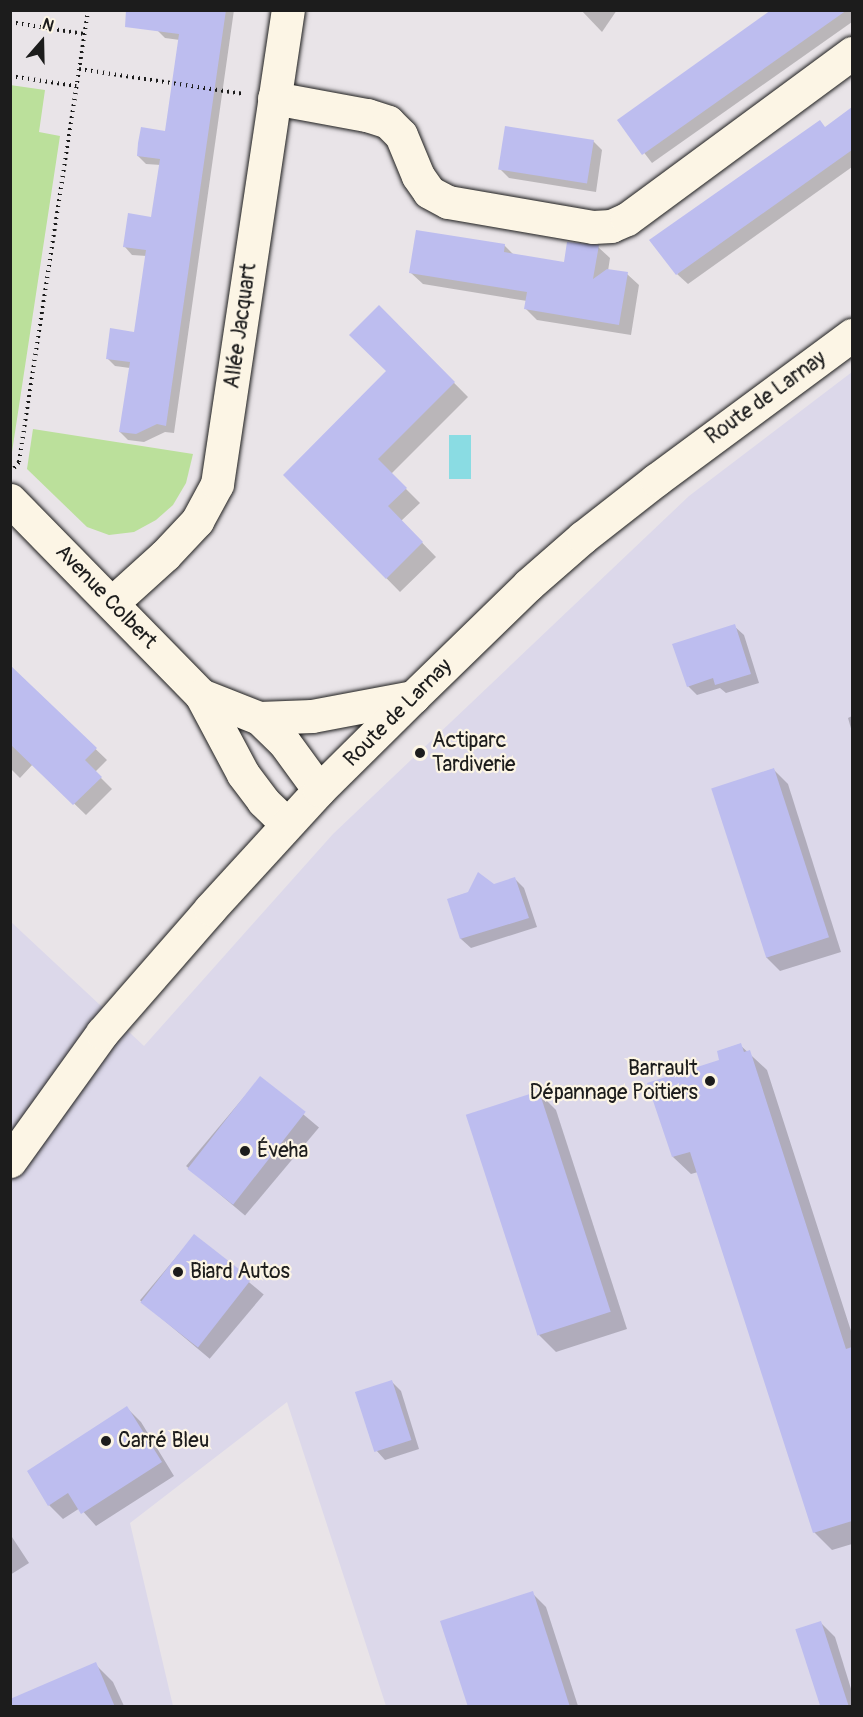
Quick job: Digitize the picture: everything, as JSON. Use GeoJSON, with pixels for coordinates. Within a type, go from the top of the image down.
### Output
{"type":"FeatureCollection","features":[{"type":"Feature","properties":{"kind":"street","name":"Allée Jacquart"},"geometry":{"type":"LineString","coordinates":[[113,602],[165,555],[197,521],[217,484],[288,10]]}},
{"type":"Feature","properties":{"kind":"street"},"geometry":{"type":"LineString","coordinates":[[274,98],[367,115],[388,122],[401,135],[418,176],[429,192],[448,202],[593,227],[610,226],[627,219],[852,53]]}},
{"type":"Feature","properties":{"kind":"street","name":"Route de Larnay"},"geometry":{"type":"LineString","coordinates":[[10,1161],[102,1034],[286,825],[413,697],[528,585],[584,537],[656,480],[852,335]]}},
{"type":"Feature","properties":{"kind":"street","name":"Avenue Colbert"},"geometry":{"type":"LineString","coordinates":[[10,500],[113,602],[201,694],[239,767],[263,801],[286,825]]}},
{"type":"Feature","properties":{"kind":"street","name":"Avenue Colbert"},"geometry":{"type":"LineString","coordinates":[[201,694],[259,718],[284,742],[319,790]]}},
{"type":"Feature","properties":{"kind":"street","name":"Avenue Colbert"},"geometry":{"type":"LineString","coordinates":[[259,718],[324,714],[413,697]]}},
{"type":"Feature","properties":{"kind":"path"},"geometry":{"type":"LineString","coordinates":[[10,472],[19,462],[88,10]]}},
{"type":"Feature","properties":{"kind":"path"},"geometry":{"type":"LineString","coordinates":[[10,22],[84,34]]}},
{"type":"Feature","properties":{"kind":"path"},"geometry":{"type":"LineString","coordinates":[[79,69],[274,98]]}},
{"type":"Feature","properties":{"kind":"path"},"geometry":{"type":"LineString","coordinates":[[10,76],[76,86]]}},
{"type":"Feature","properties":{"kind":"shaded area"},"geometry":{"type":"Polygon","coordinates":[[[852,372],[852,1706],[386,1706],[287,1402],[130,1523],[173,1706],[11,1706],[10,921],[144,1046],[333,834],[689,496],[852,372]]]}},
{"type":"Feature","properties":{"kind":"green space"},"geometry":{"type":"Polygon","coordinates":[[[10,85],[45,90],[39,132],[60,136],[12,452],[10,85]]]}},
{"type":"Feature","properties":{"kind":"green space"},"geometry":{"type":"Polygon","coordinates":[[[33,429],[193,454],[186,483],[173,505],[156,520],[134,532],[109,535],[87,527],[27,469],[33,429]]]}},
{"type":"Feature","properties":{"kind":"water"},"geometry":{"type":"Polygon","coordinates":[[[449,435],[471,435],[471,479],[449,479],[449,435]]]}},
{"type":"Feature","properties":{"kind":"building"},"geometry":{"type":"Polygon","coordinates":[[[126,10],[226,10],[166,426],[157,424],[136,434],[119,432],[130,362],[106,359],[110,328],[134,332],[146,250],[123,247],[128,213],[151,217],[160,159],[137,156],[138,143],[141,127],[165,131],[179,34],[125,27],[126,10]]]}},
{"type":"Feature","properties":{"kind":"building"},"geometry":{"type":"Polygon","coordinates":[[[771,10],[847,10],[642,155],[617,120],[771,10]]]}},
{"type":"Feature","properties":{"kind":"building"},"geometry":{"type":"Polygon","coordinates":[[[852,107],[852,150],[676,275],[649,240],[820,120],[825,127],[852,107]]]}},
{"type":"Feature","properties":{"kind":"building"},"geometry":{"type":"Polygon","coordinates":[[[505,126],[594,140],[587,184],[498,169],[505,126]]]}},
{"type":"Feature","properties":{"kind":"building"},"geometry":{"type":"Polygon","coordinates":[[[416,230],[505,244],[504,252],[564,262],[567,242],[599,245],[593,279],[607,269],[628,272],[619,325],[524,309],[527,292],[409,273],[416,230]]]}},
{"type":"Feature","properties":{"kind":"building"},"geometry":{"type":"Polygon","coordinates":[[[379,305],[455,382],[378,459],[407,488],[388,506],[423,542],[386,579],[283,475],[386,371],[349,335],[379,305]]]}},
{"type":"Feature","properties":{"kind":"building"},"geometry":{"type":"Polygon","coordinates":[[[735,624],[751,674],[715,685],[713,678],[687,687],[672,644],[735,624]]]}},
{"type":"Feature","properties":{"kind":"building"},"geometry":{"type":"Polygon","coordinates":[[[10,665],[97,748],[85,760],[102,777],[73,805],[10,744],[10,665]]]}},
{"type":"Feature","properties":{"kind":"building"},"geometry":{"type":"Polygon","coordinates":[[[774,768],[829,937],[766,958],[711,788],[774,768]]]}},
{"type":"Feature","properties":{"kind":"building"},"geometry":{"type":"Polygon","coordinates":[[[478,872],[494,884],[515,877],[529,918],[460,939],[447,899],[468,892],[478,872]]]}},
{"type":"Feature","properties":{"kind":"building"},"geometry":{"type":"Polygon","coordinates":[[[741,1043],[744,1052],[750,1050],[846,1349],[852,1347],[852,1521],[813,1533],[690,1152],[672,1157],[647,1083],[719,1060],[717,1051],[741,1043]]]}},
{"type":"Feature","properties":{"kind":"building"},"geometry":{"type":"Polygon","coordinates":[[[260,1076],[306,1112],[233,1205],[187,1169],[260,1076]]]}},
{"type":"Feature","properties":{"kind":"building"},"geometry":{"type":"Polygon","coordinates":[[[539,1091],[611,1312],[537,1335],[466,1115],[539,1091]]]}},
{"type":"Feature","properties":{"kind":"building"},"geometry":{"type":"Polygon","coordinates":[[[194,1234],[252,1279],[198,1348],[140,1303],[194,1234]]]}},
{"type":"Feature","properties":{"kind":"building"},"geometry":{"type":"Polygon","coordinates":[[[392,1380],[411,1440],[374,1452],[355,1392],[392,1380]]]}},
{"type":"Feature","properties":{"kind":"building"},"geometry":{"type":"Polygon","coordinates":[[[127,1406],[162,1462],[81,1514],[68,1493],[48,1506],[27,1471],[127,1406]]]}},
{"type":"Feature","properties":{"kind":"building"},"geometry":{"type":"Polygon","coordinates":[[[533,1591],[570,1707],[468,1707],[440,1621],[533,1591]]]}},
{"type":"Feature","properties":{"kind":"building"},"geometry":{"type":"Polygon","coordinates":[[[821,1621],[849,1706],[820,1706],[795,1629],[821,1621]]]}},
{"type":"Feature","properties":{"kind":"building"},"geometry":{"type":"Polygon","coordinates":[[[96,1662],[115,1707],[10,1707],[10,1699],[96,1662]]]}},
{"type":"Feature","properties":{"kind":"place","name":"Actiparc Tardiverie"},"geometry":{"type":"Point","coordinates":[420,753]}},
{"type":"Feature","properties":{"kind":"place","name":"Barrault Dépannage Poitiers"},"geometry":{"type":"Point","coordinates":[710,1081]}},
{"type":"Feature","properties":{"kind":"place","name":"Éveha"},"geometry":{"type":"Point","coordinates":[245,1151]}},
{"type":"Feature","properties":{"kind":"place","name":"Biard Autos"},"geometry":{"type":"Point","coordinates":[178,1272]}},
{"type":"Feature","properties":{"kind":"place","name":"Carré Bleu"},"geometry":{"type":"Point","coordinates":[106,1441]}}]}
